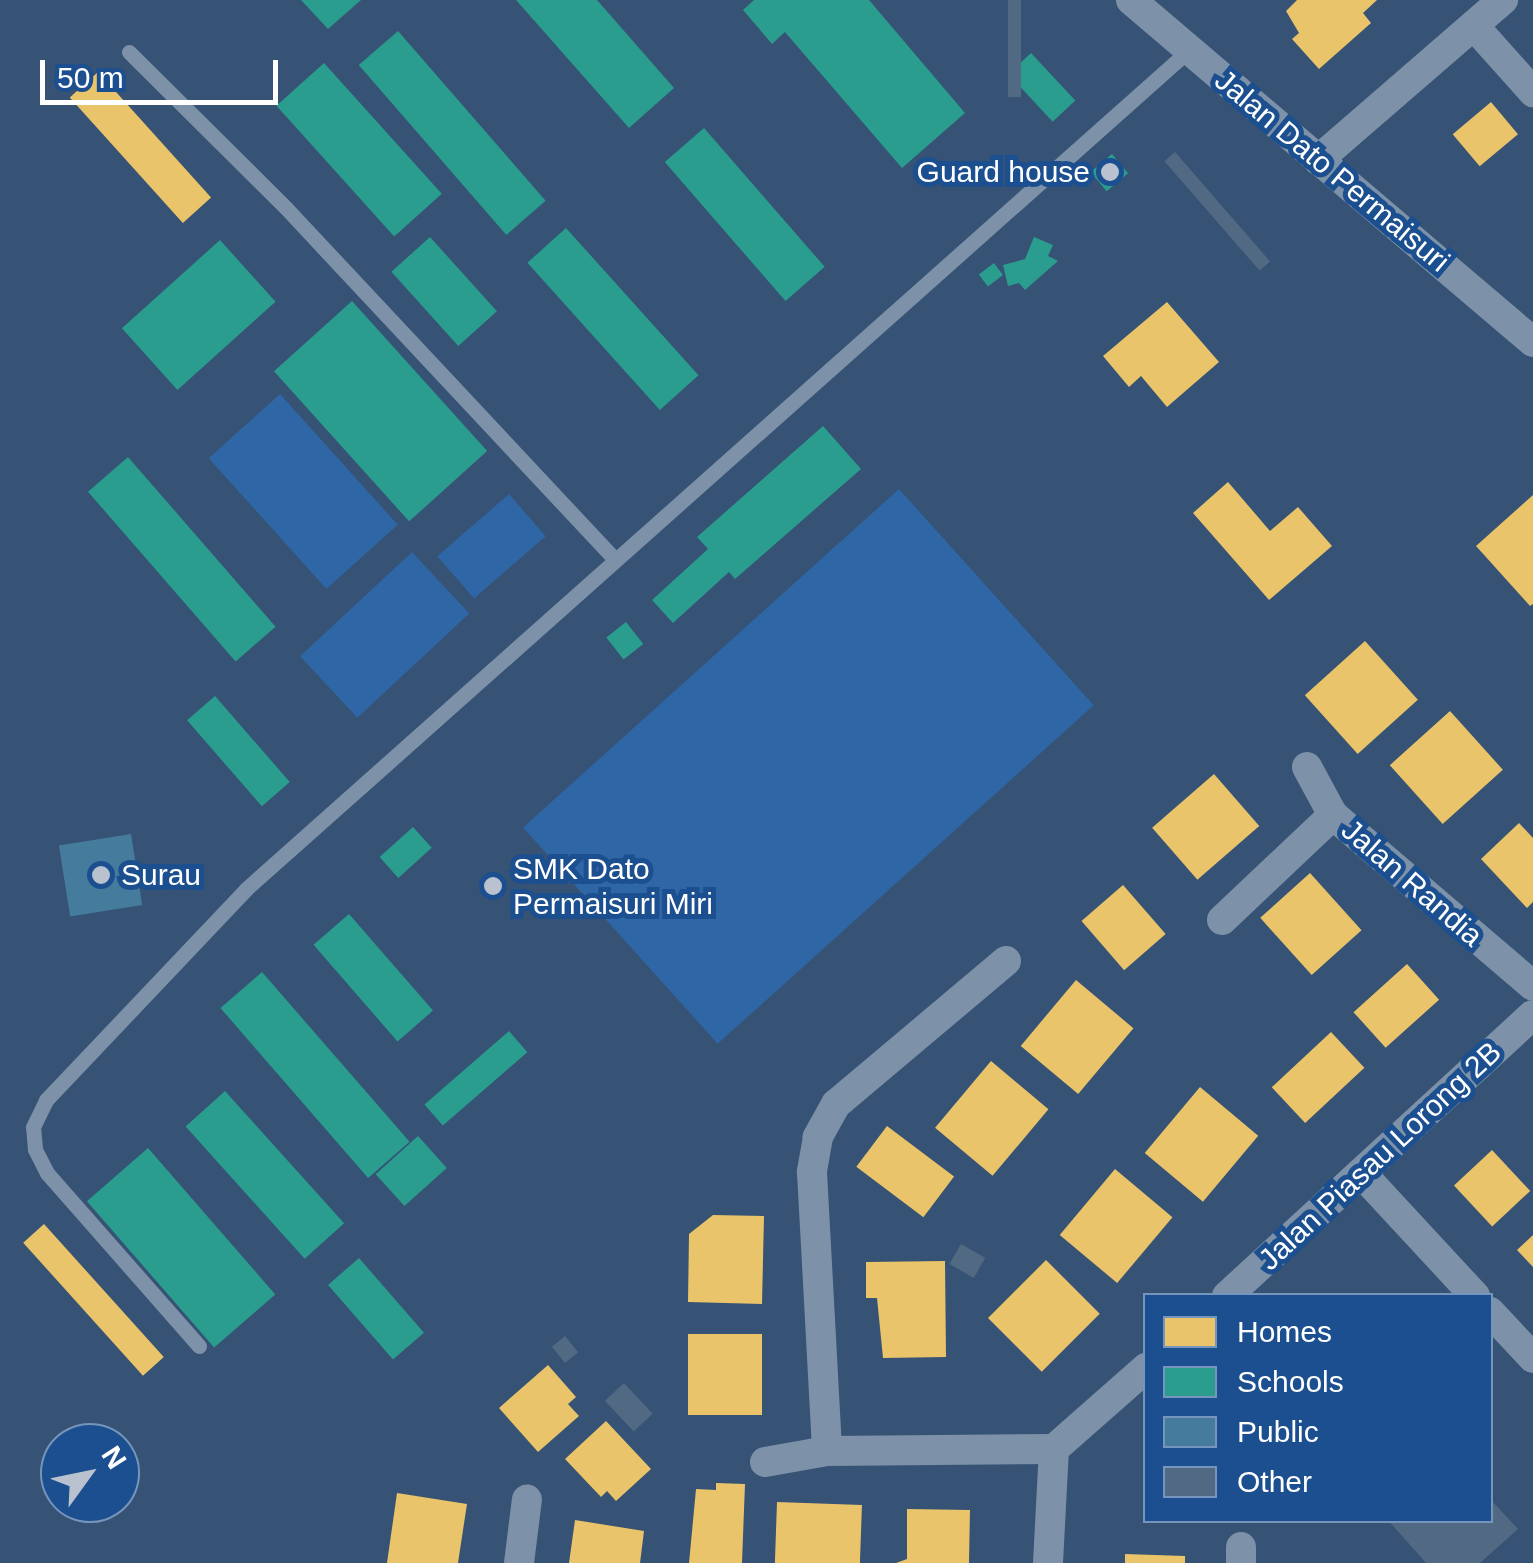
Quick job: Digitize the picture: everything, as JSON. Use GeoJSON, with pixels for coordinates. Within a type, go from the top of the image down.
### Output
{"type":"FeatureCollection","features":[{"type":"Feature","properties":{"kind":"street","name":"Jalan Dato Permaisuri"},"geometry":{"type":"LineString","coordinates":[[1131,0],[1533,342]]}},
{"type":"Feature","properties":{"kind":"street"},"geometry":{"type":"LineString","coordinates":[[1318,160],[1503,0]]}},
{"type":"Feature","properties":{"kind":"street"},"geometry":{"type":"LineString","coordinates":[[1474,26],[1533,92]]}},
{"type":"Feature","properties":{"kind":"street","name":"Jalan Randia"},"geometry":{"type":"LineString","coordinates":[[1307,767],[1333,815],[1533,986]]}},
{"type":"Feature","properties":{"kind":"street"},"geometry":{"type":"LineString","coordinates":[[1222,920],[1333,815]]}},
{"type":"Feature","properties":{"kind":"street"},"geometry":{"type":"LineString","coordinates":[[827,1450],[812,1172],[818,1137],[836,1104],[1006,960]]}},
{"type":"Feature","properties":{"kind":"street","name":"Jalan Piasau Lorong 2B"},"geometry":{"type":"LineString","coordinates":[[1230,1293],[1533,1015]]}},
{"type":"Feature","properties":{"kind":"street"},"geometry":{"type":"LineString","coordinates":[[1363,1175],[1472,1293]]}},
{"type":"Feature","properties":{"kind":"street"},"geometry":{"type":"LineString","coordinates":[[1493,1315],[1533,1358]]}},
{"type":"Feature","properties":{"kind":"street"},"geometry":{"type":"LineString","coordinates":[[764,1462],[827,1450],[1054,1449],[1143,1371]]}},
{"type":"Feature","properties":{"kind":"street"},"geometry":{"type":"LineString","coordinates":[[1048,1563],[1054,1449]]}},
{"type":"Feature","properties":{"kind":"street"},"geometry":{"type":"LineString","coordinates":[[519,1563],[527,1499]]}},
{"type":"Feature","properties":{"kind":"lane"},"geometry":{"type":"LineString","coordinates":[[200,1346],[48,1172],[34,1149],[34,1127],[46,1100],[246,889],[614,558],[1067,165],[1190,49]]}},
{"type":"Feature","properties":{"kind":"lane"},"geometry":{"type":"LineString","coordinates":[[129,52],[286,208],[614,558]]}},
{"type":"Feature","properties":{"kind":"shaded area"},"geometry":{"type":"Polygon","coordinates":[[[280,394],[398,525],[326,589],[209,458],[280,394]]]}},
{"type":"Feature","properties":{"kind":"shaded area"},"geometry":{"type":"Polygon","coordinates":[[[899,489],[1094,705],[718,1044],[523,828],[899,489]]]}},
{"type":"Feature","properties":{"kind":"shaded area"},"geometry":{"type":"Polygon","coordinates":[[[509,494],[546,536],[474,599],[437,556],[509,494]]]}},
{"type":"Feature","properties":{"kind":"shaded area"},"geometry":{"type":"Polygon","coordinates":[[[412,552],[469,613],[357,718],[300,656],[412,552]]]}},
{"type":"Feature","properties":{"kind":"building: Homes"},"geometry":{"type":"Polygon","coordinates":[[[1297,0],[1377,0],[1363,13],[1371,23],[1319,69],[1292,39],[1299,33],[1286,11],[1297,0]]]}},
{"type":"Feature","properties":{"kind":"building: Homes"},"geometry":{"type":"Polygon","coordinates":[[[98,72],[211,198],[183,223],[70,97],[98,72]]]}},
{"type":"Feature","properties":{"kind":"building: Homes"},"geometry":{"type":"Polygon","coordinates":[[[1491,102],[1518,134],[1480,166],[1453,134],[1491,102]]]}},
{"type":"Feature","properties":{"kind":"building: Homes"},"geometry":{"type":"Polygon","coordinates":[[[1167,302],[1219,362],[1167,407],[1141,376],[1129,387],[1103,356],[1167,302]]]}},
{"type":"Feature","properties":{"kind":"building: Homes"},"geometry":{"type":"Polygon","coordinates":[[[1228,482],[1270,531],[1298,507],[1332,546],[1269,600],[1193,513],[1228,482]]]}},
{"type":"Feature","properties":{"kind":"building: Homes"},"geometry":{"type":"Polygon","coordinates":[[[1533,495],[1533,604],[1530,606],[1476,546],[1533,495]]]}},
{"type":"Feature","properties":{"kind":"building: Homes"},"geometry":{"type":"Polygon","coordinates":[[[1365,641],[1418,700],[1358,754],[1305,695],[1365,641]]]}},
{"type":"Feature","properties":{"kind":"building: Homes"},"geometry":{"type":"Polygon","coordinates":[[[1450,711],[1503,770],[1443,824],[1390,765],[1450,711]]]}},
{"type":"Feature","properties":{"kind":"building: Homes"},"geometry":{"type":"Polygon","coordinates":[[[1214,774],[1259,826],[1197,880],[1152,828],[1214,774]]]}},
{"type":"Feature","properties":{"kind":"building: Homes"},"geometry":{"type":"Polygon","coordinates":[[[1519,823],[1533,838],[1533,902],[1527,908],[1481,859],[1519,823]]]}},
{"type":"Feature","properties":{"kind":"building: Homes"},"geometry":{"type":"Polygon","coordinates":[[[1310,873],[1362,930],[1312,975],[1260,918],[1310,873]]]}},
{"type":"Feature","properties":{"kind":"building: Homes"},"geometry":{"type":"Polygon","coordinates":[[[1123,885],[1166,934],[1124,970],[1081,921],[1123,885]]]}},
{"type":"Feature","properties":{"kind":"building: Homes"},"geometry":{"type":"Polygon","coordinates":[[[1407,964],[1439,1000],[1386,1048],[1353,1012],[1407,964]]]}},
{"type":"Feature","properties":{"kind":"building: Homes"},"geometry":{"type":"Polygon","coordinates":[[[1076,980],[1133,1028],[1078,1094],[1021,1046],[1076,980]]]}},
{"type":"Feature","properties":{"kind":"building: Homes"},"geometry":{"type":"Polygon","coordinates":[[[1331,1032],[1364,1068],[1305,1123],[1272,1087],[1331,1032]]]}},
{"type":"Feature","properties":{"kind":"building: Homes"},"geometry":{"type":"Polygon","coordinates":[[[991,1061],[1048,1109],[993,1176],[935,1128],[991,1061]]]}},
{"type":"Feature","properties":{"kind":"building: Homes"},"geometry":{"type":"Polygon","coordinates":[[[1200,1087],[1258,1136],[1203,1202],[1145,1153],[1200,1087]]]}},
{"type":"Feature","properties":{"kind":"building: Homes"},"geometry":{"type":"Polygon","coordinates":[[[887,1126],[954,1177],[923,1217],[856,1167],[887,1126]]]}},
{"type":"Feature","properties":{"kind":"building: Homes"},"geometry":{"type":"Polygon","coordinates":[[[1492,1150],[1530,1191],[1492,1226],[1454,1185],[1492,1150]]]}},
{"type":"Feature","properties":{"kind":"building: Homes"},"geometry":{"type":"Polygon","coordinates":[[[1115,1169],[1172,1217],[1117,1283],[1060,1235],[1115,1169]]]}},
{"type":"Feature","properties":{"kind":"building: Homes"},"geometry":{"type":"Polygon","coordinates":[[[713,1215],[764,1216],[762,1304],[688,1302],[689,1234],[713,1215]]]}},
{"type":"Feature","properties":{"kind":"building: Homes"},"geometry":{"type":"Polygon","coordinates":[[[44,1224],[164,1357],[143,1376],[23,1243],[44,1224]]]}},
{"type":"Feature","properties":{"kind":"building: Homes"},"geometry":{"type":"Polygon","coordinates":[[[1533,1235],[1533,1267],[1517,1250],[1533,1235]]]}},
{"type":"Feature","properties":{"kind":"building: Homes"},"geometry":{"type":"Polygon","coordinates":[[[1046,1260],[1100,1314],[1042,1372],[988,1318],[1046,1260]]]}},
{"type":"Feature","properties":{"kind":"building: Homes"},"geometry":{"type":"Polygon","coordinates":[[[945,1261],[946,1357],[883,1358],[877,1298],[866,1298],[866,1262],[945,1261]]]}},
{"type":"Feature","properties":{"kind":"building: Homes"},"geometry":{"type":"Polygon","coordinates":[[[688,1334],[762,1334],[762,1415],[688,1415],[688,1334]]]}},
{"type":"Feature","properties":{"kind":"building: Homes"},"geometry":{"type":"Polygon","coordinates":[[[548,1365],[576,1397],[568,1404],[579,1416],[538,1452],[499,1408],[548,1365]]]}},
{"type":"Feature","properties":{"kind":"building: Homes"},"geometry":{"type":"Polygon","coordinates":[[[606,1421],[651,1469],[616,1501],[607,1491],[601,1497],[565,1459],[606,1421]]]}},
{"type":"Feature","properties":{"kind":"building: Homes"},"geometry":{"type":"Polygon","coordinates":[[[716,1483],[745,1484],[742,1563],[689,1563],[696,1489],[716,1490],[716,1483]]]}},
{"type":"Feature","properties":{"kind":"building: Homes"},"geometry":{"type":"Polygon","coordinates":[[[397,1493],[467,1504],[458,1563],[387,1563],[397,1493]]]}},
{"type":"Feature","properties":{"kind":"building: Homes"},"geometry":{"type":"Polygon","coordinates":[[[777,1502],[862,1505],[860,1563],[775,1563],[777,1502]]]}},
{"type":"Feature","properties":{"kind":"building: Homes"},"geometry":{"type":"Polygon","coordinates":[[[907,1509],[970,1510],[969,1563],[896,1563],[907,1559],[907,1509]]]}},
{"type":"Feature","properties":{"kind":"building: Homes"},"geometry":{"type":"Polygon","coordinates":[[[575,1520],[644,1531],[640,1563],[569,1563],[575,1520]]]}},
{"type":"Feature","properties":{"kind":"building: Homes"},"geometry":{"type":"Polygon","coordinates":[[[1125,1554],[1185,1556],[1185,1563],[1125,1563],[1125,1554]]]}},
{"type":"Feature","properties":{"kind":"building: Schools"},"geometry":{"type":"Polygon","coordinates":[[[301,0],[361,0],[328,29],[301,0]]]}},
{"type":"Feature","properties":{"kind":"building: Schools"},"geometry":{"type":"Polygon","coordinates":[[[516,0],[597,0],[674,88],[629,128],[516,0]]]}},
{"type":"Feature","properties":{"kind":"building: Schools"},"geometry":{"type":"Polygon","coordinates":[[[754,0],[869,0],[965,113],[902,168],[785,32],[772,44],[743,10],[754,0]]]}},
{"type":"Feature","properties":{"kind":"building: Schools"},"geometry":{"type":"Polygon","coordinates":[[[398,31],[546,201],[506,235],[359,65],[398,31]]]}},
{"type":"Feature","properties":{"kind":"building: Schools"},"geometry":{"type":"Polygon","coordinates":[[[1031,53],[1075,101],[1053,122],[1008,74],[1031,53]]]}},
{"type":"Feature","properties":{"kind":"building: Schools"},"geometry":{"type":"Polygon","coordinates":[[[324,63],[442,194],[394,237],[276,106],[324,63]]]}},
{"type":"Feature","properties":{"kind":"building: Schools"},"geometry":{"type":"Polygon","coordinates":[[[704,128],[825,267],[785,301],[665,162],[704,128]]]}},
{"type":"Feature","properties":{"kind":"building: Schools","name":"Guard house"},"geometry":{"type":"Polygon","coordinates":[[[1112,154],[1128,173],[1107,191],[1091,172],[1112,154]]]}},
{"type":"Feature","properties":{"kind":"building: Schools"},"geometry":{"type":"Polygon","coordinates":[[[566,228],[698,375],[660,410],[527,263],[566,228]]]}},
{"type":"Feature","properties":{"kind":"building: Schools"},"geometry":{"type":"Polygon","coordinates":[[[430,237],[497,311],[458,346],[391,272],[430,237]]]}},
{"type":"Feature","properties":{"kind":"building: Schools"},"geometry":{"type":"Polygon","coordinates":[[[1034,237],[1053,245],[1048,256],[1058,261],[1025,290],[1019,283],[1008,286],[1003,265],[1025,259],[1034,237]]]}},
{"type":"Feature","properties":{"kind":"building: Schools"},"geometry":{"type":"Polygon","coordinates":[[[220,240],[276,302],[177,390],[122,328],[220,240]]]}},
{"type":"Feature","properties":{"kind":"building: Schools"},"geometry":{"type":"Polygon","coordinates":[[[994,263],[1003,275],[988,286],[979,274],[994,263]]]}},
{"type":"Feature","properties":{"kind":"building: Schools"},"geometry":{"type":"Polygon","coordinates":[[[352,301],[487,451],[409,521],[274,371],[352,301]]]}},
{"type":"Feature","properties":{"kind":"building: Schools"},"geometry":{"type":"Polygon","coordinates":[[[823,426],[861,469],[735,579],[729,572],[673,623],[652,600],[708,549],[697,537],[823,426]]]}},
{"type":"Feature","properties":{"kind":"building: Schools"},"geometry":{"type":"Polygon","coordinates":[[[128,457],[276,627],[236,662],[88,492],[128,457]]]}},
{"type":"Feature","properties":{"kind":"building: Schools"},"geometry":{"type":"Polygon","coordinates":[[[626,622],[643,644],[624,659],[606,637],[626,622]]]}},
{"type":"Feature","properties":{"kind":"building: Schools"},"geometry":{"type":"Polygon","coordinates":[[[215,696],[290,782],[262,806],[187,720],[215,696]]]}},
{"type":"Feature","properties":{"kind":"building: Schools"},"geometry":{"type":"Polygon","coordinates":[[[413,827],[432,848],[398,878],[380,857],[413,827]]]}},
{"type":"Feature","properties":{"kind":"building: Schools"},"geometry":{"type":"Polygon","coordinates":[[[349,914],[433,1011],[398,1041],[314,945],[349,914]]]}},
{"type":"Feature","properties":{"kind":"building: Schools"},"geometry":{"type":"Polygon","coordinates":[[[262,972],[410,1142],[368,1178],[220,1008],[262,972]]]}},
{"type":"Feature","properties":{"kind":"building: Schools"},"geometry":{"type":"Polygon","coordinates":[[[509,1031],[527,1052],[443,1126],[424,1104],[509,1031]]]}},
{"type":"Feature","properties":{"kind":"building: Schools"},"geometry":{"type":"Polygon","coordinates":[[[225,1091],[344,1223],[305,1259],[186,1126],[225,1091]]]}},
{"type":"Feature","properties":{"kind":"building: Schools"},"geometry":{"type":"Polygon","coordinates":[[[418,1136],[447,1168],[404,1206],[376,1174],[418,1136]]]}},
{"type":"Feature","properties":{"kind":"building: Schools"},"geometry":{"type":"Polygon","coordinates":[[[148,1148],[275,1294],[214,1348],[87,1201],[148,1148]]]}},
{"type":"Feature","properties":{"kind":"building: Schools"},"geometry":{"type":"Polygon","coordinates":[[[359,1258],[424,1333],[393,1360],[328,1285],[359,1258]]]}},
{"type":"Feature","properties":{"kind":"building: Public","name":"Surau"},"geometry":{"type":"Polygon","coordinates":[[[131,834],[142,905],[70,917],[59,845],[131,834]]]}},
{"type":"Feature","properties":{"kind":"building: Other"},"geometry":{"type":"Polygon","coordinates":[[[1008,0],[1021,0],[1021,97],[1008,97],[1008,0]]]}},
{"type":"Feature","properties":{"kind":"building: Other"},"geometry":{"type":"Polygon","coordinates":[[[1175,152],[1270,261],[1260,271],[1164,161],[1175,152]]]}},
{"type":"Feature","properties":{"kind":"building: Other"},"geometry":{"type":"Polygon","coordinates":[[[961,1244],[985,1258],[974,1278],[950,1264],[961,1244]]]}},
{"type":"Feature","properties":{"kind":"building: Other"},"geometry":{"type":"Polygon","coordinates":[[[565,1336],[578,1352],[565,1363],[552,1347],[565,1336]]]}},
{"type":"Feature","properties":{"kind":"building: Other"},"geometry":{"type":"Polygon","coordinates":[[[624,1383],[653,1414],[634,1431],[605,1401],[624,1383]]]}},
{"type":"Feature","properties":{"kind":"building: Other"},"geometry":{"type":"Polygon","coordinates":[[[1493,1502],[1518,1529],[1480,1563],[1426,1563],[1391,1523],[1493,1523],[1493,1502]]]}},
{"type":"Feature","properties":{"kind":"place","name":"Guard house"},"geometry":{"type":"Point","coordinates":[1110,172]}},
{"type":"Feature","properties":{"kind":"place","name":"Surau"},"geometry":{"type":"Point","coordinates":[101,875]}},
{"type":"Feature","properties":{"kind":"place","name":"SMK Dato Permaisuri Miri"},"geometry":{"type":"Point","coordinates":[493,886]}}]}
